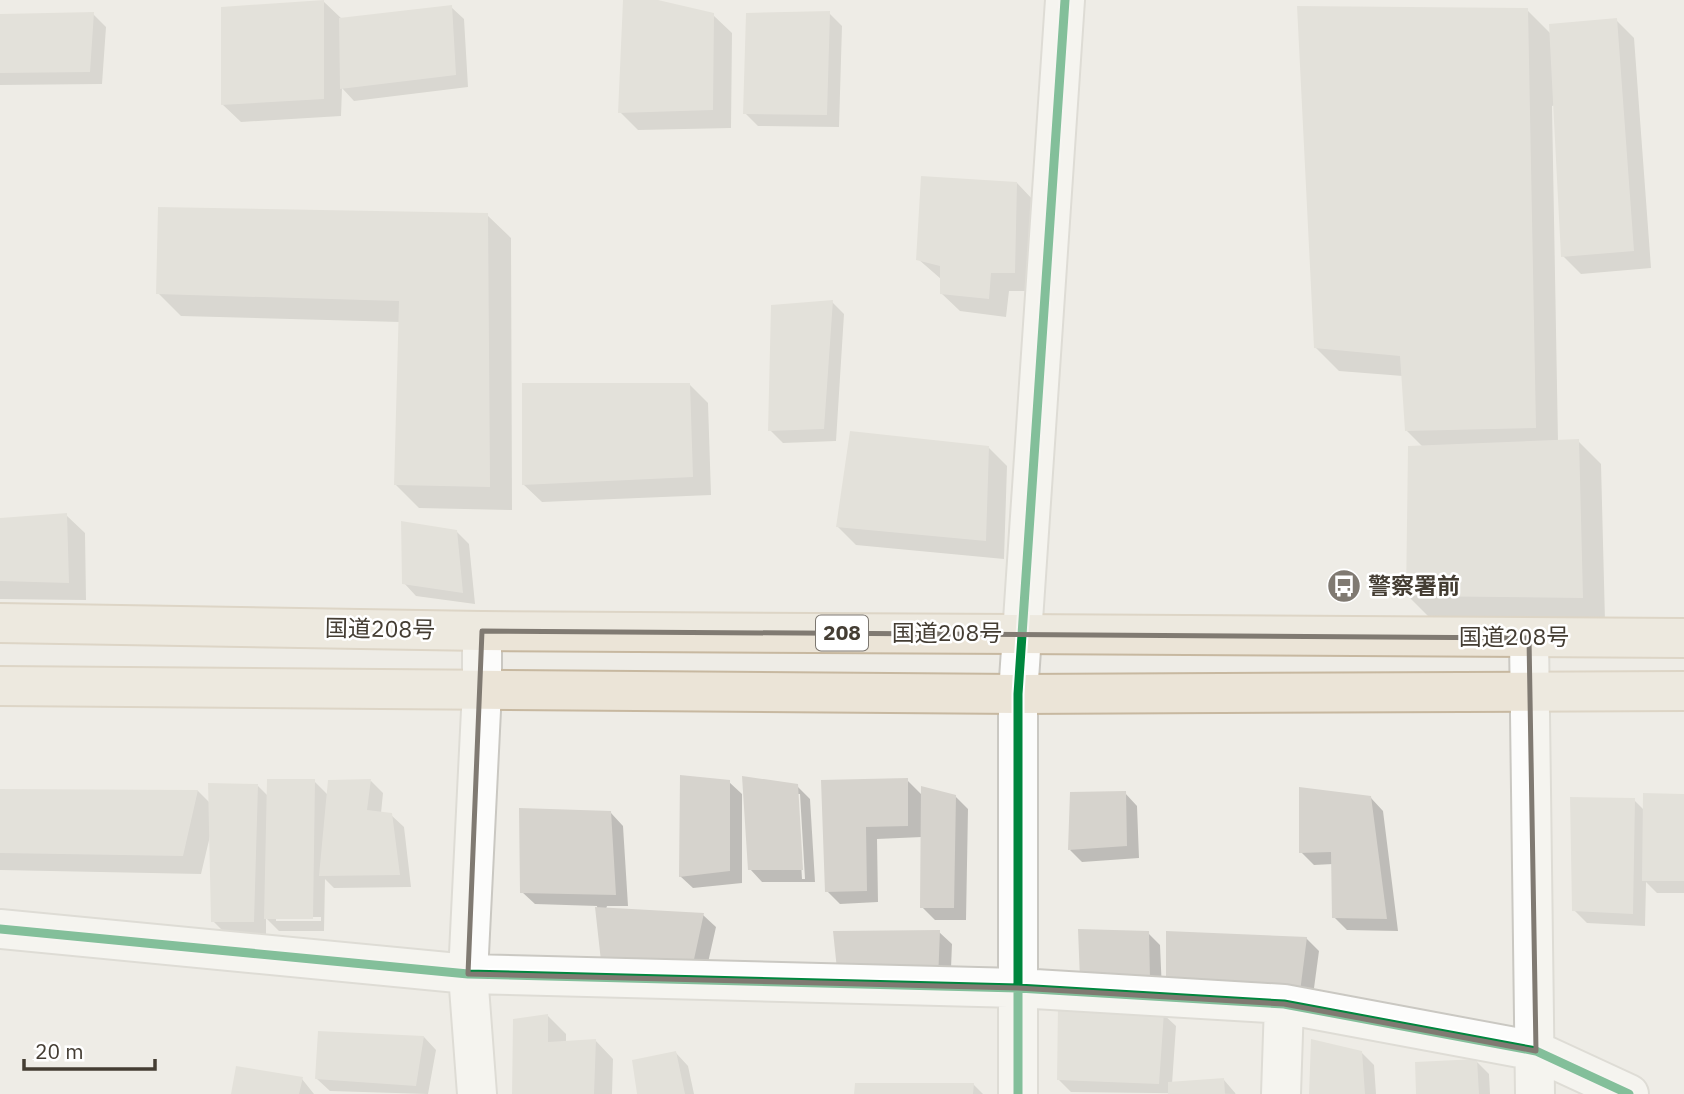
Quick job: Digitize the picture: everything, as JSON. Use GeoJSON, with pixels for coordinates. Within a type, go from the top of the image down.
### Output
{"type":"FeatureCollection","features":[{"type":"Feature","properties":{"kind":"highway","name":"国道208号"},"geometry":{"type":"LineString","coordinates":[[0,623],[482,631],[1684,638]]}},
{"type":"Feature","properties":{"kind":"highway"},"geometry":{"type":"LineString","coordinates":[[0,686],[1018,694],[1684,691]]}},
{"type":"Feature","properties":{"kind":"street"},"geometry":{"type":"LineString","coordinates":[[1018,1094],[1018,694],[1065,0]]}},
{"type":"Feature","properties":{"kind":"street"},"geometry":{"type":"LineString","coordinates":[[477,1094],[468,974],[482,690],[482,631]]}},
{"type":"Feature","properties":{"kind":"street"},"geometry":{"type":"LineString","coordinates":[[1530,638],[1535,1094]]}},
{"type":"Feature","properties":{"kind":"street"},"geometry":{"type":"LineString","coordinates":[[0,929],[468,974],[1018,988],[1284,1004],[1536,1051],[1629,1094]]}},
{"type":"Feature","properties":{"kind":"street"},"geometry":{"type":"LineString","coordinates":[[1282,1094],[1284,1004]]}},
{"type":"Feature","properties":{"kind":"highlighted area"},"geometry":{"type":"Polygon","coordinates":[[[482,631],[1529,638],[1536,1051],[1284,1004],[1018,988],[468,974],[482,631]]]}},
{"type":"Feature","properties":{"kind":"building"},"geometry":{"type":"Polygon","coordinates":[[[324,0],[324,99],[221,105],[221,7],[324,0]]]}},
{"type":"Feature","properties":{"kind":"building"},"geometry":{"type":"Polygon","coordinates":[[[623,0],[658,0],[714,13],[713,110],[618,113],[623,0]]]}},
{"type":"Feature","properties":{"kind":"building"},"geometry":{"type":"Polygon","coordinates":[[[452,5],[456,75],[340,89],[339,18],[452,5]]]}},
{"type":"Feature","properties":{"kind":"building"},"geometry":{"type":"Polygon","coordinates":[[[1297,6],[1528,8],[1536,428],[1405,431],[1400,356],[1314,348],[1297,6]]]}},
{"type":"Feature","properties":{"kind":"building"},"geometry":{"type":"Polygon","coordinates":[[[830,11],[827,115],[743,114],[746,13],[830,11]]]}},
{"type":"Feature","properties":{"kind":"building"},"geometry":{"type":"Polygon","coordinates":[[[94,12],[90,72],[0,73],[0,14],[94,12]]]}},
{"type":"Feature","properties":{"kind":"building"},"geometry":{"type":"Polygon","coordinates":[[[1617,18],[1634,251],[1561,257],[1549,24],[1617,18]]]}},
{"type":"Feature","properties":{"kind":"building"},"geometry":{"type":"Polygon","coordinates":[[[921,176],[1017,182],[1015,273],[991,273],[989,299],[940,294],[940,266],[916,260],[921,176]]]}},
{"type":"Feature","properties":{"kind":"building"},"geometry":{"type":"Polygon","coordinates":[[[158,207],[488,213],[490,487],[394,485],[399,301],[156,294],[158,207]]]}},
{"type":"Feature","properties":{"kind":"building"},"geometry":{"type":"Polygon","coordinates":[[[833,300],[824,429],[768,431],[771,305],[833,300]]]}},
{"type":"Feature","properties":{"kind":"building"},"geometry":{"type":"Polygon","coordinates":[[[522,383],[690,383],[693,477],[522,485],[522,383]]]}},
{"type":"Feature","properties":{"kind":"building"},"geometry":{"type":"Polygon","coordinates":[[[850,431],[989,446],[986,541],[836,527],[850,431]]]}},
{"type":"Feature","properties":{"kind":"building"},"geometry":{"type":"Polygon","coordinates":[[[1579,439],[1583,598],[1406,596],[1408,446],[1579,439]]]}},
{"type":"Feature","properties":{"kind":"building"},"geometry":{"type":"Polygon","coordinates":[[[67,513],[69,583],[0,581],[0,518],[67,513]]]}},
{"type":"Feature","properties":{"kind":"building"},"geometry":{"type":"Polygon","coordinates":[[[401,521],[457,530],[463,593],[402,584],[401,521]]]}},
{"type":"Feature","properties":{"kind":"building"},"geometry":{"type":"Polygon","coordinates":[[[680,775],[730,780],[730,871],[679,877],[680,775]]]}},
{"type":"Feature","properties":{"kind":"building"},"geometry":{"type":"Polygon","coordinates":[[[742,776],[798,784],[803,870],[748,870],[742,776]]]}},
{"type":"Feature","properties":{"kind":"building"},"geometry":{"type":"Polygon","coordinates":[[[908,778],[908,826],[866,827],[867,891],[825,892],[821,780],[908,778]]]}},
{"type":"Feature","properties":{"kind":"building"},"geometry":{"type":"Polygon","coordinates":[[[267,779],[315,779],[313,919],[264,919],[267,779]]]}},
{"type":"Feature","properties":{"kind":"building"},"geometry":{"type":"Polygon","coordinates":[[[371,779],[367,810],[392,813],[400,875],[319,876],[328,780],[371,779]]]}},
{"type":"Feature","properties":{"kind":"building"},"geometry":{"type":"Polygon","coordinates":[[[208,783],[258,784],[254,922],[211,922],[208,783]]]}},
{"type":"Feature","properties":{"kind":"building"},"geometry":{"type":"Polygon","coordinates":[[[921,786],[956,795],[954,908],[920,908],[921,786]]]}},
{"type":"Feature","properties":{"kind":"building"},"geometry":{"type":"Polygon","coordinates":[[[1299,787],[1371,796],[1387,919],[1332,918],[1331,852],[1299,853],[1299,787]]]}},
{"type":"Feature","properties":{"kind":"building"},"geometry":{"type":"Polygon","coordinates":[[[0,789],[198,790],[183,856],[0,853],[0,789]]]}},
{"type":"Feature","properties":{"kind":"building"},"geometry":{"type":"Polygon","coordinates":[[[1126,791],[1127,846],[1068,850],[1070,792],[1126,791]]]}},
{"type":"Feature","properties":{"kind":"building"},"geometry":{"type":"Polygon","coordinates":[[[1643,793],[1684,794],[1684,881],[1642,881],[1643,793]]]}},
{"type":"Feature","properties":{"kind":"building"},"geometry":{"type":"Polygon","coordinates":[[[1570,797],[1635,798],[1633,914],[1572,911],[1570,797]]]}},
{"type":"Feature","properties":{"kind":"building"},"geometry":{"type":"Polygon","coordinates":[[[519,808],[611,811],[616,895],[520,893],[519,808]]]}},
{"type":"Feature","properties":{"kind":"building"},"geometry":{"type":"Polygon","coordinates":[[[595,907],[704,913],[693,964],[601,961],[595,907]]]}},
{"type":"Feature","properties":{"kind":"building"},"geometry":{"type":"Polygon","coordinates":[[[1078,929],[1149,931],[1150,979],[1080,980],[1078,929]]]}},
{"type":"Feature","properties":{"kind":"building"},"geometry":{"type":"Polygon","coordinates":[[[940,930],[938,981],[838,979],[833,931],[940,930]]]}},
{"type":"Feature","properties":{"kind":"building"},"geometry":{"type":"Polygon","coordinates":[[[1166,931],[1307,937],[1300,992],[1166,982],[1166,931]]]}},
{"type":"Feature","properties":{"kind":"building"},"geometry":{"type":"Polygon","coordinates":[[[1058,1003],[1164,1012],[1159,1084],[1057,1080],[1058,1003]]]}},
{"type":"Feature","properties":{"kind":"building"},"geometry":{"type":"Polygon","coordinates":[[[548,1014],[548,1042],[596,1039],[594,1094],[512,1094],[513,1019],[548,1014]]]}},
{"type":"Feature","properties":{"kind":"building"},"geometry":{"type":"Polygon","coordinates":[[[318,1031],[424,1036],[416,1086],[315,1079],[318,1031]]]}},
{"type":"Feature","properties":{"kind":"building"},"geometry":{"type":"Polygon","coordinates":[[[1311,1039],[1362,1051],[1365,1094],[1309,1094],[1311,1039]]]}},
{"type":"Feature","properties":{"kind":"building"},"geometry":{"type":"Polygon","coordinates":[[[676,1051],[685,1094],[637,1094],[632,1060],[676,1051]]]}},
{"type":"Feature","properties":{"kind":"building"},"geometry":{"type":"Polygon","coordinates":[[[1477,1059],[1479,1094],[1416,1094],[1415,1062],[1477,1059]]]}},
{"type":"Feature","properties":{"kind":"building"},"geometry":{"type":"Polygon","coordinates":[[[236,1066],[303,1077],[299,1094],[231,1094],[236,1066]]]}},
{"type":"Feature","properties":{"kind":"building"},"geometry":{"type":"Polygon","coordinates":[[[1224,1078],[1225,1094],[1168,1094],[1168,1082],[1224,1078]]]}},
{"type":"Feature","properties":{"kind":"building"},"geometry":{"type":"Polygon","coordinates":[[[855,1083],[974,1083],[973,1094],[854,1094],[855,1083]]]}},
{"type":"Feature","properties":{"kind":"cycle path"},"geometry":{"type":"LineString","coordinates":[[1018,1094],[1018,694],[1065,0]]}},
{"type":"Feature","properties":{"kind":"cycle path"},"geometry":{"type":"LineString","coordinates":[[0,929],[468,974],[1018,988],[1284,1004],[1536,1051],[1629,1094]]}},
{"type":"Feature","properties":{"kind":"place","name":"警察署前"},"geometry":{"type":"Point","coordinates":[1344,586]}}]}
